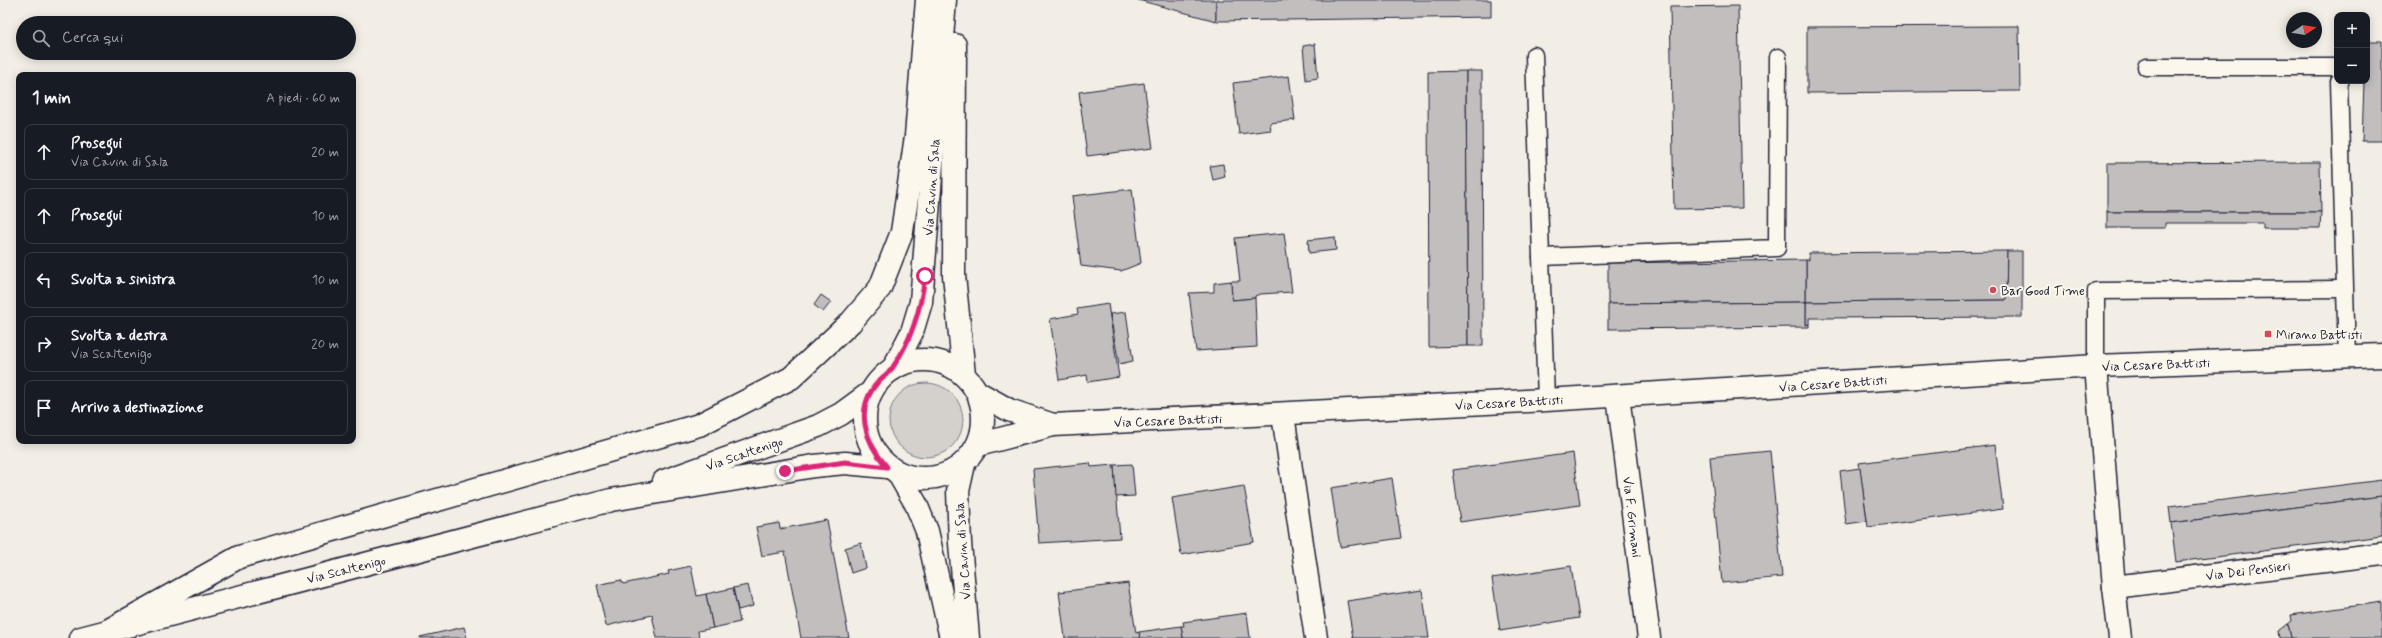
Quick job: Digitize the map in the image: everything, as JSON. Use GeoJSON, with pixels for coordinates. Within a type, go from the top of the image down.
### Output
{"type":"FeatureCollection","features":[{"type":"Feature","properties":{"kind":"main road"},"geometry":{"type":"LineString","coordinates":[[109,630],[239,557],[699,425],[791,378],[851,322],[880,288],[902,232],[916,136],[928,0]]}},
{"type":"Feature","properties":{"kind":"main road","name":"Via Cavin di Sala"},"geometry":{"type":"LineString","coordinates":[[893,369],[912,332],[921,302],[945,0]]}},
{"type":"Feature","properties":{"kind":"main road","name":"Via Cavin di Sala"},"geometry":{"type":"LineString","coordinates":[[956,0],[954,275],[964,375]]}},
{"type":"Feature","properties":{"kind":"main road","name":"Via Cesare Battisti"},"geometry":{"type":"LineString","coordinates":[[978,445],[1053,425],[1283,415],[2096,366],[2347,357],[2382,354]]}},
{"type":"Feature","properties":{"kind":"main road"},"geometry":{"type":"LineString","coordinates":[[929,360],[948,365],[964,375],[977,392],[983,410],[983,428],[978,445],[964,464],[944,476],[921,479],[893,470],[874,451],[866,433],[865,412],[871,392],[878,382],[893,369],[910,361],[929,360]]}},
{"type":"Feature","properties":{"kind":"main road"},"geometry":{"type":"LineString","coordinates":[[2096,366],[2114,587],[2120,638]]}},
{"type":"Feature","properties":{"kind":"main road","name":"Via Scaltenigo"},"geometry":{"type":"LineString","coordinates":[[611,500],[818,426],[841,414],[871,392]]}},
{"type":"Feature","properties":{"kind":"main road","name":"Via Cesare Battisti"},"geometry":{"type":"LineString","coordinates":[[977,392],[1009,410],[1053,425]]}},
{"type":"Feature","properties":{"kind":"main road","name":"Via F. Grimani"},"geometry":{"type":"LineString","coordinates":[[1618,396],[1649,638]]}},
{"type":"Feature","properties":{"kind":"main road"},"geometry":{"type":"LineString","coordinates":[[1283,415],[1316,638]]}},
{"type":"Feature","properties":{"kind":"main road","name":"Via Scaltenigo"},"geometry":{"type":"LineString","coordinates":[[81,638],[611,500],[845,462],[893,470]]}},
{"type":"Feature","properties":{"kind":"main road","name":"Via Cavin di Sala"},"geometry":{"type":"LineString","coordinates":[[964,464],[958,491],[960,543],[968,638]]}},
{"type":"Feature","properties":{"kind":"main road","name":"Via Cavin di Sala"},"geometry":{"type":"LineString","coordinates":[[893,470],[916,504],[926,531],[951,638]]}},
{"type":"Feature","properties":{"kind":"main road","name":"Via Dei Pensieri"},"geometry":{"type":"LineString","coordinates":[[2114,587],[2382,554]]}},
{"type":"Feature","properties":{"kind":"lane"},"geometry":{"type":"LineString","coordinates":[[1534,55],[1546,400]]}},
{"type":"Feature","properties":{"kind":"lane"},"geometry":{"type":"LineString","coordinates":[[1541,257],[1777,248],[1778,57]]}},
{"type":"Feature","properties":{"kind":"lane"},"geometry":{"type":"LineString","coordinates":[[2146,67],[2334,67]]}},
{"type":"Feature","properties":{"kind":"lane"},"geometry":{"type":"LineString","coordinates":[[2339,84],[2343,289],[2347,357]]}},
{"type":"Feature","properties":{"kind":"lane"},"geometry":{"type":"LineString","coordinates":[[2096,366],[2096,291],[2343,289]]}},
{"type":"Feature","properties":{"kind":"shaded area"},"geometry":{"type":"Polygon","coordinates":[[[926,383],[947,389],[957,399],[963,420],[957,441],[947,451],[926,457],[905,451],[895,441],[889,420],[895,399],[905,389],[926,383]]]}},
{"type":"Feature","properties":{"kind":"building"},"geometry":{"type":"Polygon","coordinates":[[[1138,0],[1216,0],[1216,21],[1138,0]]]}},
{"type":"Feature","properties":{"kind":"building"},"geometry":{"type":"Polygon","coordinates":[[[1216,0],[1491,0],[1491,17],[1216,21],[1216,0]]]}},
{"type":"Feature","properties":{"kind":"building"},"geometry":{"type":"Polygon","coordinates":[[[1738,6],[1742,208],[1674,209],[1670,7],[1738,6]]]}},
{"type":"Feature","properties":{"kind":"building"},"geometry":{"type":"Polygon","coordinates":[[[2019,26],[2020,91],[1807,93],[1807,27],[2019,26]]]}},
{"type":"Feature","properties":{"kind":"building"},"geometry":{"type":"Polygon","coordinates":[[[2370,41],[2382,41],[2382,141],[2362,141],[2364,84],[2370,84],[2370,41]]]}},
{"type":"Feature","properties":{"kind":"building"},"geometry":{"type":"Polygon","coordinates":[[[1315,44],[1318,78],[1306,80],[1303,46],[1315,44]]]}},
{"type":"Feature","properties":{"kind":"building"},"geometry":{"type":"Polygon","coordinates":[[[1466,71],[1468,346],[1429,347],[1428,72],[1466,71]]]}},
{"type":"Feature","properties":{"kind":"building"},"geometry":{"type":"Polygon","coordinates":[[[1466,71],[1482,71],[1483,346],[1468,346],[1466,71]]]}},
{"type":"Feature","properties":{"kind":"building"},"geometry":{"type":"Polygon","coordinates":[[[1289,76],[1295,120],[1270,123],[1271,130],[1239,134],[1233,83],[1289,76]]]}},
{"type":"Feature","properties":{"kind":"building"},"geometry":{"type":"Polygon","coordinates":[[[1144,83],[1153,148],[1087,156],[1079,92],[1144,83]]]}},
{"type":"Feature","properties":{"kind":"building"},"geometry":{"type":"Polygon","coordinates":[[[2320,162],[2321,212],[2107,212],[2107,163],[2320,162]]]}},
{"type":"Feature","properties":{"kind":"building"},"geometry":{"type":"Polygon","coordinates":[[[1223,164],[1225,177],[1213,180],[1210,166],[1223,164]]]}},
{"type":"Feature","properties":{"kind":"building"},"geometry":{"type":"Polygon","coordinates":[[[1132,189],[1141,263],[1121,271],[1081,266],[1072,196],[1132,189]]]}},
{"type":"Feature","properties":{"kind":"building"},"geometry":{"type":"Polygon","coordinates":[[[2107,212],[2321,212],[2320,228],[2263,228],[2263,223],[2165,223],[2165,228],[2107,228],[2107,212]]]}},
{"type":"Feature","properties":{"kind":"building"},"geometry":{"type":"Polygon","coordinates":[[[1284,233],[1292,292],[1260,294],[1255,296],[1255,298],[1232,300],[1231,281],[1240,281],[1235,238],[1284,233]]]}},
{"type":"Feature","properties":{"kind":"building"},"geometry":{"type":"Polygon","coordinates":[[[1335,237],[1336,250],[1309,253],[1308,240],[1335,237]]]}},
{"type":"Feature","properties":{"kind":"building"},"geometry":{"type":"Polygon","coordinates":[[[2007,251],[2006,300],[1806,302],[1806,260],[1809,260],[1809,253],[2007,251]]]}},
{"type":"Feature","properties":{"kind":"building"},"geometry":{"type":"Polygon","coordinates":[[[2007,251],[2022,251],[2022,317],[1809,318],[1809,324],[1806,325],[1806,302],[2006,300],[2007,251]]]}},
{"type":"Feature","properties":{"kind":"building"},"geometry":{"type":"Polygon","coordinates":[[[1806,260],[1806,302],[1608,304],[1608,263],[1806,260]]]}},
{"type":"Feature","properties":{"kind":"building"},"geometry":{"type":"Polygon","coordinates":[[[1231,281],[1232,300],[1255,298],[1257,347],[1196,351],[1189,293],[1214,292],[1214,283],[1231,281]]]}},
{"type":"Feature","properties":{"kind":"building"},"geometry":{"type":"Polygon","coordinates":[[[821,295],[831,302],[823,312],[814,305],[821,295]]]}},
{"type":"Feature","properties":{"kind":"building"},"geometry":{"type":"Polygon","coordinates":[[[1806,302],[1806,325],[1809,324],[1809,327],[1608,329],[1608,304],[1806,302]]]}},
{"type":"Feature","properties":{"kind":"building"},"geometry":{"type":"Polygon","coordinates":[[[1108,304],[1119,377],[1088,382],[1087,375],[1059,380],[1050,319],[1078,314],[1077,309],[1108,304]]]}},
{"type":"Feature","properties":{"kind":"building"},"geometry":{"type":"Polygon","coordinates":[[[1126,312],[1133,361],[1119,364],[1110,314],[1126,312]]]}},
{"type":"Feature","properties":{"kind":"building"},"geometry":{"type":"Polygon","coordinates":[[[1995,445],[2003,509],[1868,527],[1859,463],[1995,445]]]}},
{"type":"Feature","properties":{"kind":"building"},"geometry":{"type":"Polygon","coordinates":[[[1770,451],[1782,577],[1722,583],[1710,457],[1770,451]]]}},
{"type":"Feature","properties":{"kind":"building"},"geometry":{"type":"Polygon","coordinates":[[[1573,453],[1580,505],[1460,522],[1453,470],[1573,453]]]}},
{"type":"Feature","properties":{"kind":"building"},"geometry":{"type":"Polygon","coordinates":[[[1090,463],[1091,467],[1114,465],[1120,538],[1039,543],[1033,469],[1090,463]]]}},
{"type":"Feature","properties":{"kind":"building"},"geometry":{"type":"Polygon","coordinates":[[[1132,464],[1135,496],[1116,497],[1114,465],[1132,464]]]}},
{"type":"Feature","properties":{"kind":"building"},"geometry":{"type":"Polygon","coordinates":[[[1860,468],[1867,521],[1846,524],[1840,471],[1860,468]]]}},
{"type":"Feature","properties":{"kind":"building"},"geometry":{"type":"Polygon","coordinates":[[[1392,478],[1401,538],[1340,547],[1331,488],[1392,478]]]}},
{"type":"Feature","properties":{"kind":"building"},"geometry":{"type":"Polygon","coordinates":[[[2382,480],[2382,496],[2171,523],[2169,507],[2382,480]]]}},
{"type":"Feature","properties":{"kind":"building"},"geometry":{"type":"Polygon","coordinates":[[[1244,486],[1254,542],[1181,555],[1172,498],[1244,486]]]}},
{"type":"Feature","properties":{"kind":"building"},"geometry":{"type":"Polygon","coordinates":[[[2382,496],[2382,536],[2176,562],[2171,523],[2382,496]]]}},
{"type":"Feature","properties":{"kind":"building"},"geometry":{"type":"Polygon","coordinates":[[[827,520],[849,638],[801,638],[785,552],[762,556],[756,527],[779,523],[780,529],[827,520]]]}},
{"type":"Feature","properties":{"kind":"building"},"geometry":{"type":"Polygon","coordinates":[[[861,543],[866,568],[851,573],[845,548],[861,543]]]}},
{"type":"Feature","properties":{"kind":"building"},"geometry":{"type":"Polygon","coordinates":[[[691,566],[697,596],[706,594],[713,628],[698,631],[699,638],[657,638],[652,615],[606,626],[597,585],[621,580],[623,584],[669,574],[668,571],[691,566]]]}},
{"type":"Feature","properties":{"kind":"building"},"geometry":{"type":"Polygon","coordinates":[[[1571,566],[1579,618],[1500,631],[1492,578],[1571,566]]]}},
{"type":"Feature","properties":{"kind":"building"},"geometry":{"type":"Polygon","coordinates":[[[1128,583],[1136,633],[1139,632],[1140,638],[1065,638],[1059,592],[1128,583]]]}},
{"type":"Feature","properties":{"kind":"building"},"geometry":{"type":"Polygon","coordinates":[[[748,585],[753,606],[738,610],[733,588],[748,585]]]}},
{"type":"Feature","properties":{"kind":"building"},"geometry":{"type":"Polygon","coordinates":[[[733,588],[740,622],[713,628],[706,594],[733,588]]]}},
{"type":"Feature","properties":{"kind":"building"},"geometry":{"type":"Polygon","coordinates":[[[1422,590],[1429,638],[1353,638],[1347,601],[1422,590]]]}},
{"type":"Feature","properties":{"kind":"building"},"geometry":{"type":"Polygon","coordinates":[[[2382,602],[2382,638],[2291,638],[2288,624],[2292,621],[2291,615],[2382,602]]]}},
{"type":"Feature","properties":{"kind":"building"},"geometry":{"type":"Polygon","coordinates":[[[1247,613],[1250,638],[1183,638],[1181,626],[1184,626],[1183,622],[1247,613]]]}},
{"type":"Feature","properties":{"kind":"building"},"geometry":{"type":"Polygon","coordinates":[[[2288,624],[2291,638],[2280,638],[2279,631],[2288,624]]]}},
{"type":"Feature","properties":{"kind":"building"},"geometry":{"type":"Polygon","coordinates":[[[1181,626],[1183,638],[1140,638],[1139,632],[1181,626]]]}},
{"type":"Feature","properties":{"kind":"building"},"geometry":{"type":"Polygon","coordinates":[[[464,627],[467,638],[420,638],[420,637],[464,627]]]}},
{"type":"Feature","properties":{"kind":"place","name":"Bar Good Time"},"geometry":{"type":"Point","coordinates":[1993,290]}},
{"type":"Feature","properties":{"kind":"place","name":"Mirano Battisti"},"geometry":{"type":"Point","coordinates":[2268,334]}},
{"type":"Feature","properties":{"kind":"route"},"geometry":{"type":"LineString","coordinates":[[785,471],[845,462],[887,467],[874,451],[866,433],[865,412],[871,392],[878,382],[893,369],[912,332],[921,302],[925,276]]}}]}
